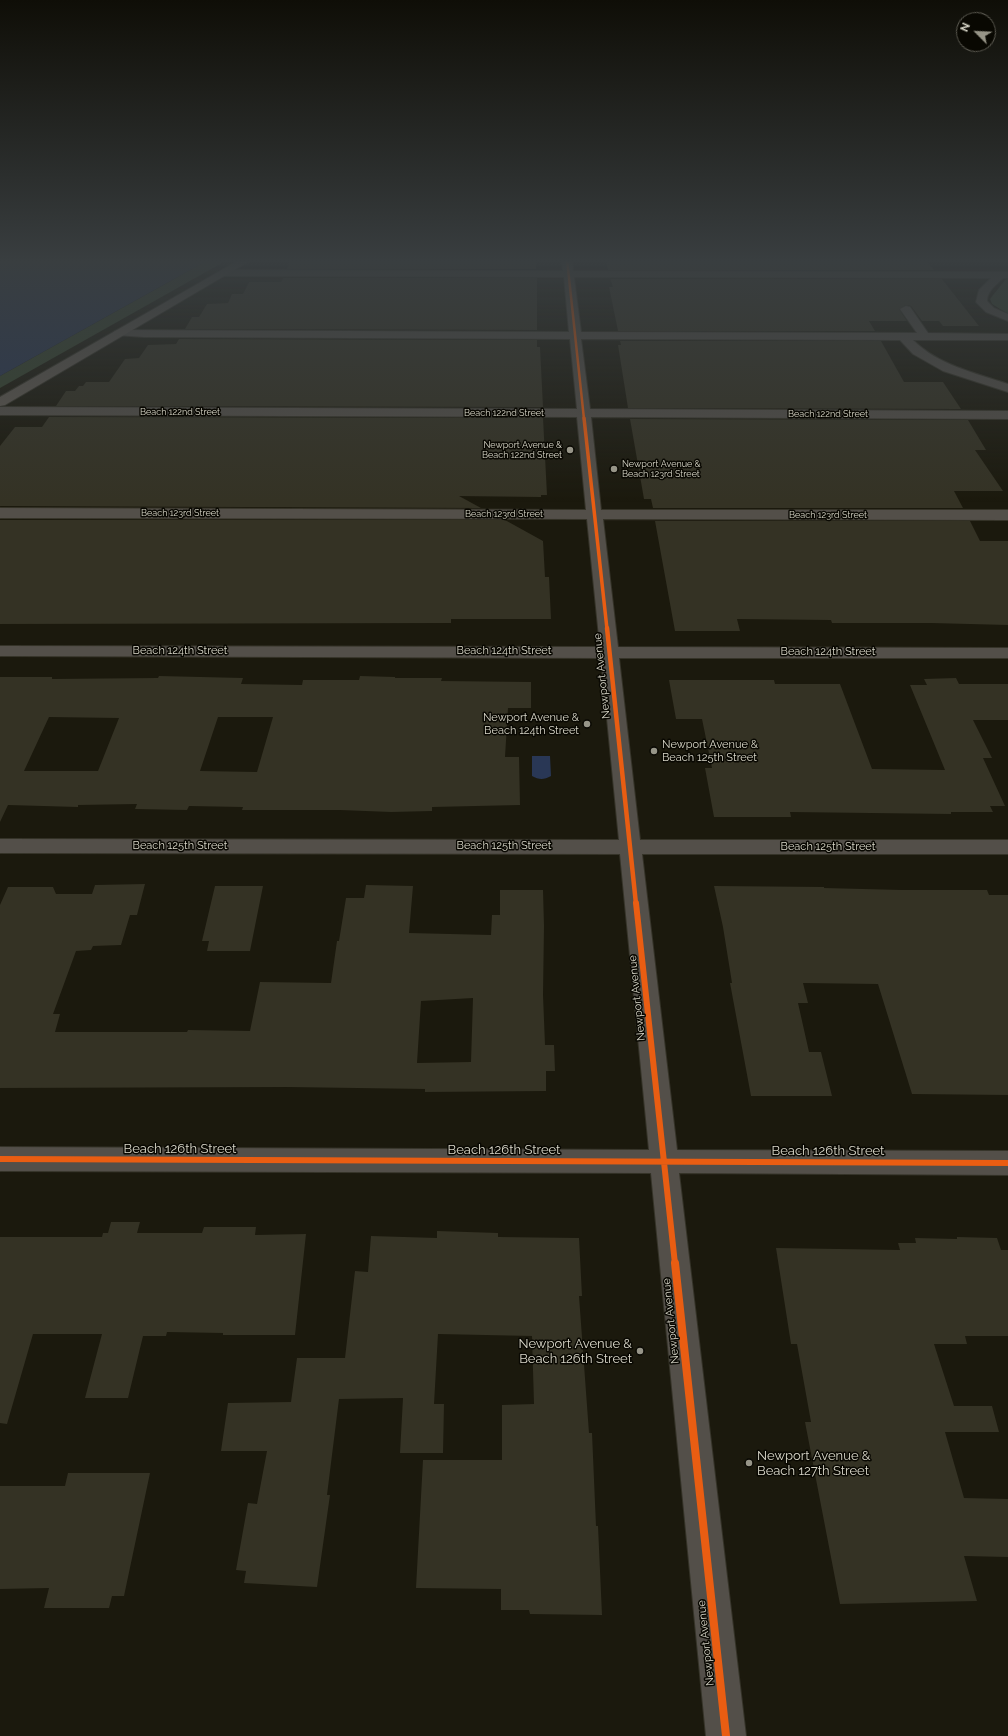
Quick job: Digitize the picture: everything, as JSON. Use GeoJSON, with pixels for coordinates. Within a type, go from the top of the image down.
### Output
{"type":"FeatureCollection","features":[{"type":"Feature","properties":{"kind":"main road"},"geometry":{"type":"LineString","coordinates":[[0,402],[107,340]]}},
{"type":"Feature","properties":{"kind":"street","name":"Newport Avenue"},"geometry":{"type":"LineString","coordinates":[[576,340],[726,1736]]}},
{"type":"Feature","properties":{"kind":"street"},"geometry":{"type":"LineString","coordinates":[[906,340],[917,351],[947,368],[1008,388]]}},
{"type":"Feature","properties":{"kind":"street","name":"Beach 122nd Street"},"geometry":{"type":"LineString","coordinates":[[0,411],[1008,415]]}},
{"type":"Feature","properties":{"kind":"street","name":"Beach 123rd Street"},"geometry":{"type":"LineString","coordinates":[[0,513],[1008,515]]}},
{"type":"Feature","properties":{"kind":"street","name":"Beach 124th Street"},"geometry":{"type":"LineString","coordinates":[[0,651],[1008,652]]}},
{"type":"Feature","properties":{"kind":"street","name":"Beach 125th Street"},"geometry":{"type":"LineString","coordinates":[[0,846],[1008,847]]}},
{"type":"Feature","properties":{"kind":"street","name":"Beach 126th Street"},"geometry":{"type":"LineString","coordinates":[[0,1159],[1008,1163]]}},
{"type":"Feature","properties":{"kind":"green space"},"geometry":{"type":"Polygon","coordinates":[[[65,340],[85,340],[0,388],[0,376],[65,340]]]}},
{"type":"Feature","properties":{"kind":"water"},"geometry":{"type":"Polygon","coordinates":[[[0,340],[65,340],[0,376],[0,340]]]}},
{"type":"Feature","properties":{"kind":"water"},"geometry":{"type":"Polygon","coordinates":[[[532,756],[550,756],[551,776],[542,779],[532,776],[532,756]]]}},
{"type":"Feature","properties":{"kind":"building"},"geometry":{"type":"Polygon","coordinates":[[[178,340],[537,340],[537,347],[540,347],[543,407],[56,406],[66,391],[75,391],[79,386],[83,386],[86,382],[109,382],[125,359],[139,358],[148,345],[176,344],[178,340]]]}},
{"type":"Feature","properties":{"kind":"building"},"geometry":{"type":"Polygon","coordinates":[[[620,341],[881,341],[904,382],[943,382],[961,409],[628,408],[618,345],[621,345],[620,341]]]}},
{"type":"Feature","properties":{"kind":"building"},"geometry":{"type":"Polygon","coordinates":[[[49,417],[543,418],[547,495],[541,495],[541,497],[459,496],[481,508],[0,506],[0,446],[15,427],[42,427],[49,417]]]}},
{"type":"Feature","properties":{"kind":"building"},"geometry":{"type":"Polygon","coordinates":[[[630,419],[968,420],[986,450],[975,450],[1003,491],[954,491],[963,508],[653,508],[651,499],[644,499],[630,419]]]}},
{"type":"Feature","properties":{"kind":"building"},"geometry":{"type":"Polygon","coordinates":[[[0,520],[505,520],[543,541],[545,577],[549,577],[551,619],[451,619],[451,623],[0,624],[0,520]]]}},
{"type":"Feature","properties":{"kind":"building"},"geometry":{"type":"Polygon","coordinates":[[[655,521],[970,521],[980,541],[1008,541],[1008,625],[832,623],[831,620],[737,619],[740,631],[675,631],[655,521]]]}},
{"type":"Feature","properties":{"kind":"building"},"geometry":{"type":"Polygon","coordinates":[[[159,676],[243,678],[241,684],[302,685],[303,680],[359,680],[360,676],[442,678],[441,681],[531,682],[531,708],[508,708],[505,757],[519,757],[520,805],[432,807],[432,811],[391,812],[340,810],[242,810],[243,807],[189,806],[187,810],[135,809],[137,804],[78,805],[78,807],[8,805],[0,822],[0,677],[52,677],[52,679],[158,678],[159,676]],[[49,717],[24,771],[98,771],[119,718],[49,717]],[[218,717],[200,771],[257,772],[273,717],[218,717]]]}},
{"type":"Feature","properties":{"kind":"building"},"geometry":{"type":"Polygon","coordinates":[[[956,678],[959,684],[1008,684],[1008,720],[973,720],[992,758],[983,758],[1005,806],[990,806],[993,812],[951,812],[951,814],[790,812],[791,817],[714,817],[705,768],[712,768],[702,719],[676,719],[669,680],[774,680],[775,684],[840,684],[872,769],[945,770],[910,685],[927,685],[924,679],[956,678]]]}},
{"type":"Feature","properties":{"kind":"building"},"geometry":{"type":"Polygon","coordinates":[[[145,884],[137,915],[130,915],[121,945],[93,946],[91,950],[76,951],[53,1014],[60,1014],[55,1032],[187,1032],[188,1030],[250,1031],[260,982],[331,983],[337,941],[339,941],[346,898],[364,898],[366,885],[413,886],[409,933],[491,935],[492,915],[500,915],[500,890],[543,890],[543,995],[545,1045],[554,1045],[555,1071],[546,1071],[546,1091],[425,1092],[425,1089],[288,1087],[0,1088],[0,905],[8,887],[53,887],[56,894],[92,894],[95,885],[145,884]],[[473,998],[421,1001],[417,1063],[471,1062],[473,998]]]}},
{"type":"Feature","properties":{"kind":"building"},"geometry":{"type":"Polygon","coordinates":[[[215,886],[263,886],[250,951],[207,951],[209,941],[202,941],[215,886]]]}},
{"type":"Feature","properties":{"kind":"building"},"geometry":{"type":"Polygon","coordinates":[[[714,886],[824,887],[902,890],[987,890],[989,895],[1008,895],[1008,1095],[912,1094],[878,984],[803,983],[808,1003],[798,1003],[809,1052],[821,1052],[832,1096],[751,1096],[730,983],[732,983],[723,927],[714,886]]]}},
{"type":"Feature","properties":{"kind":"building"},"geometry":{"type":"Polygon","coordinates":[[[111,1222],[140,1222],[137,1233],[202,1233],[204,1227],[256,1227],[255,1235],[306,1234],[295,1335],[223,1335],[223,1333],[167,1332],[166,1336],[143,1336],[128,1398],[85,1398],[102,1334],[33,1334],[7,1424],[0,1423],[0,1237],[102,1237],[103,1233],[108,1233],[111,1222]]]}},
{"type":"Feature","properties":{"kind":"building"},"geometry":{"type":"Polygon","coordinates":[[[437,1231],[498,1233],[498,1237],[579,1238],[582,1296],[579,1296],[589,1433],[592,1433],[602,1615],[530,1614],[529,1610],[501,1610],[501,1589],[416,1588],[423,1460],[502,1460],[502,1405],[534,1404],[532,1336],[438,1334],[434,1404],[444,1404],[443,1453],[400,1453],[403,1398],[339,1399],[327,1495],[330,1495],[317,1587],[244,1583],[246,1571],[236,1570],[248,1503],[257,1504],[267,1451],[221,1451],[228,1403],[291,1402],[297,1358],[345,1358],[355,1271],[368,1272],[371,1236],[437,1238],[437,1231]]]}},
{"type":"Feature","properties":{"kind":"building"},"geometry":{"type":"Polygon","coordinates":[[[957,1237],[997,1238],[1001,1250],[1008,1250],[1008,1336],[965,1336],[967,1344],[934,1344],[954,1406],[992,1406],[999,1432],[945,1432],[964,1498],[1008,1499],[1008,1557],[964,1556],[977,1601],[840,1604],[805,1422],[811,1422],[797,1344],[791,1344],[776,1248],[900,1250],[898,1243],[916,1243],[915,1238],[957,1239],[957,1237]]]}},
{"type":"Feature","properties":{"kind":"building"},"geometry":{"type":"Polygon","coordinates":[[[68,1473],[150,1473],[124,1596],[112,1596],[109,1608],[44,1608],[49,1588],[0,1589],[0,1486],[65,1486],[68,1473]]]}},
{"type":"Feature","properties":{"kind":"cycle path"},"geometry":{"type":"LineString","coordinates":[[576,340],[726,1736]]}},
{"type":"Feature","properties":{"kind":"cycle path"},"geometry":{"type":"LineString","coordinates":[[0,1159],[1008,1163]]}},
{"type":"Feature","properties":{"kind":"place","name":"Newport Avenue & Beach 122nd Street"},"geometry":{"type":"Point","coordinates":[570,450]}},
{"type":"Feature","properties":{"kind":"place","name":"Newport Avenue & Beach 123rd Street"},"geometry":{"type":"Point","coordinates":[614,469]}},
{"type":"Feature","properties":{"kind":"place","name":"Newport Avenue & Beach 124th Street"},"geometry":{"type":"Point","coordinates":[587,724]}},
{"type":"Feature","properties":{"kind":"place","name":"Newport Avenue & Beach 125th Street"},"geometry":{"type":"Point","coordinates":[654,751]}},
{"type":"Feature","properties":{"kind":"place","name":"Newport Avenue & Beach 126th Street"},"geometry":{"type":"Point","coordinates":[640,1351]}},
{"type":"Feature","properties":{"kind":"place","name":"Newport Avenue & Beach 127th Street"},"geometry":{"type":"Point","coordinates":[749,1463]}}]}
